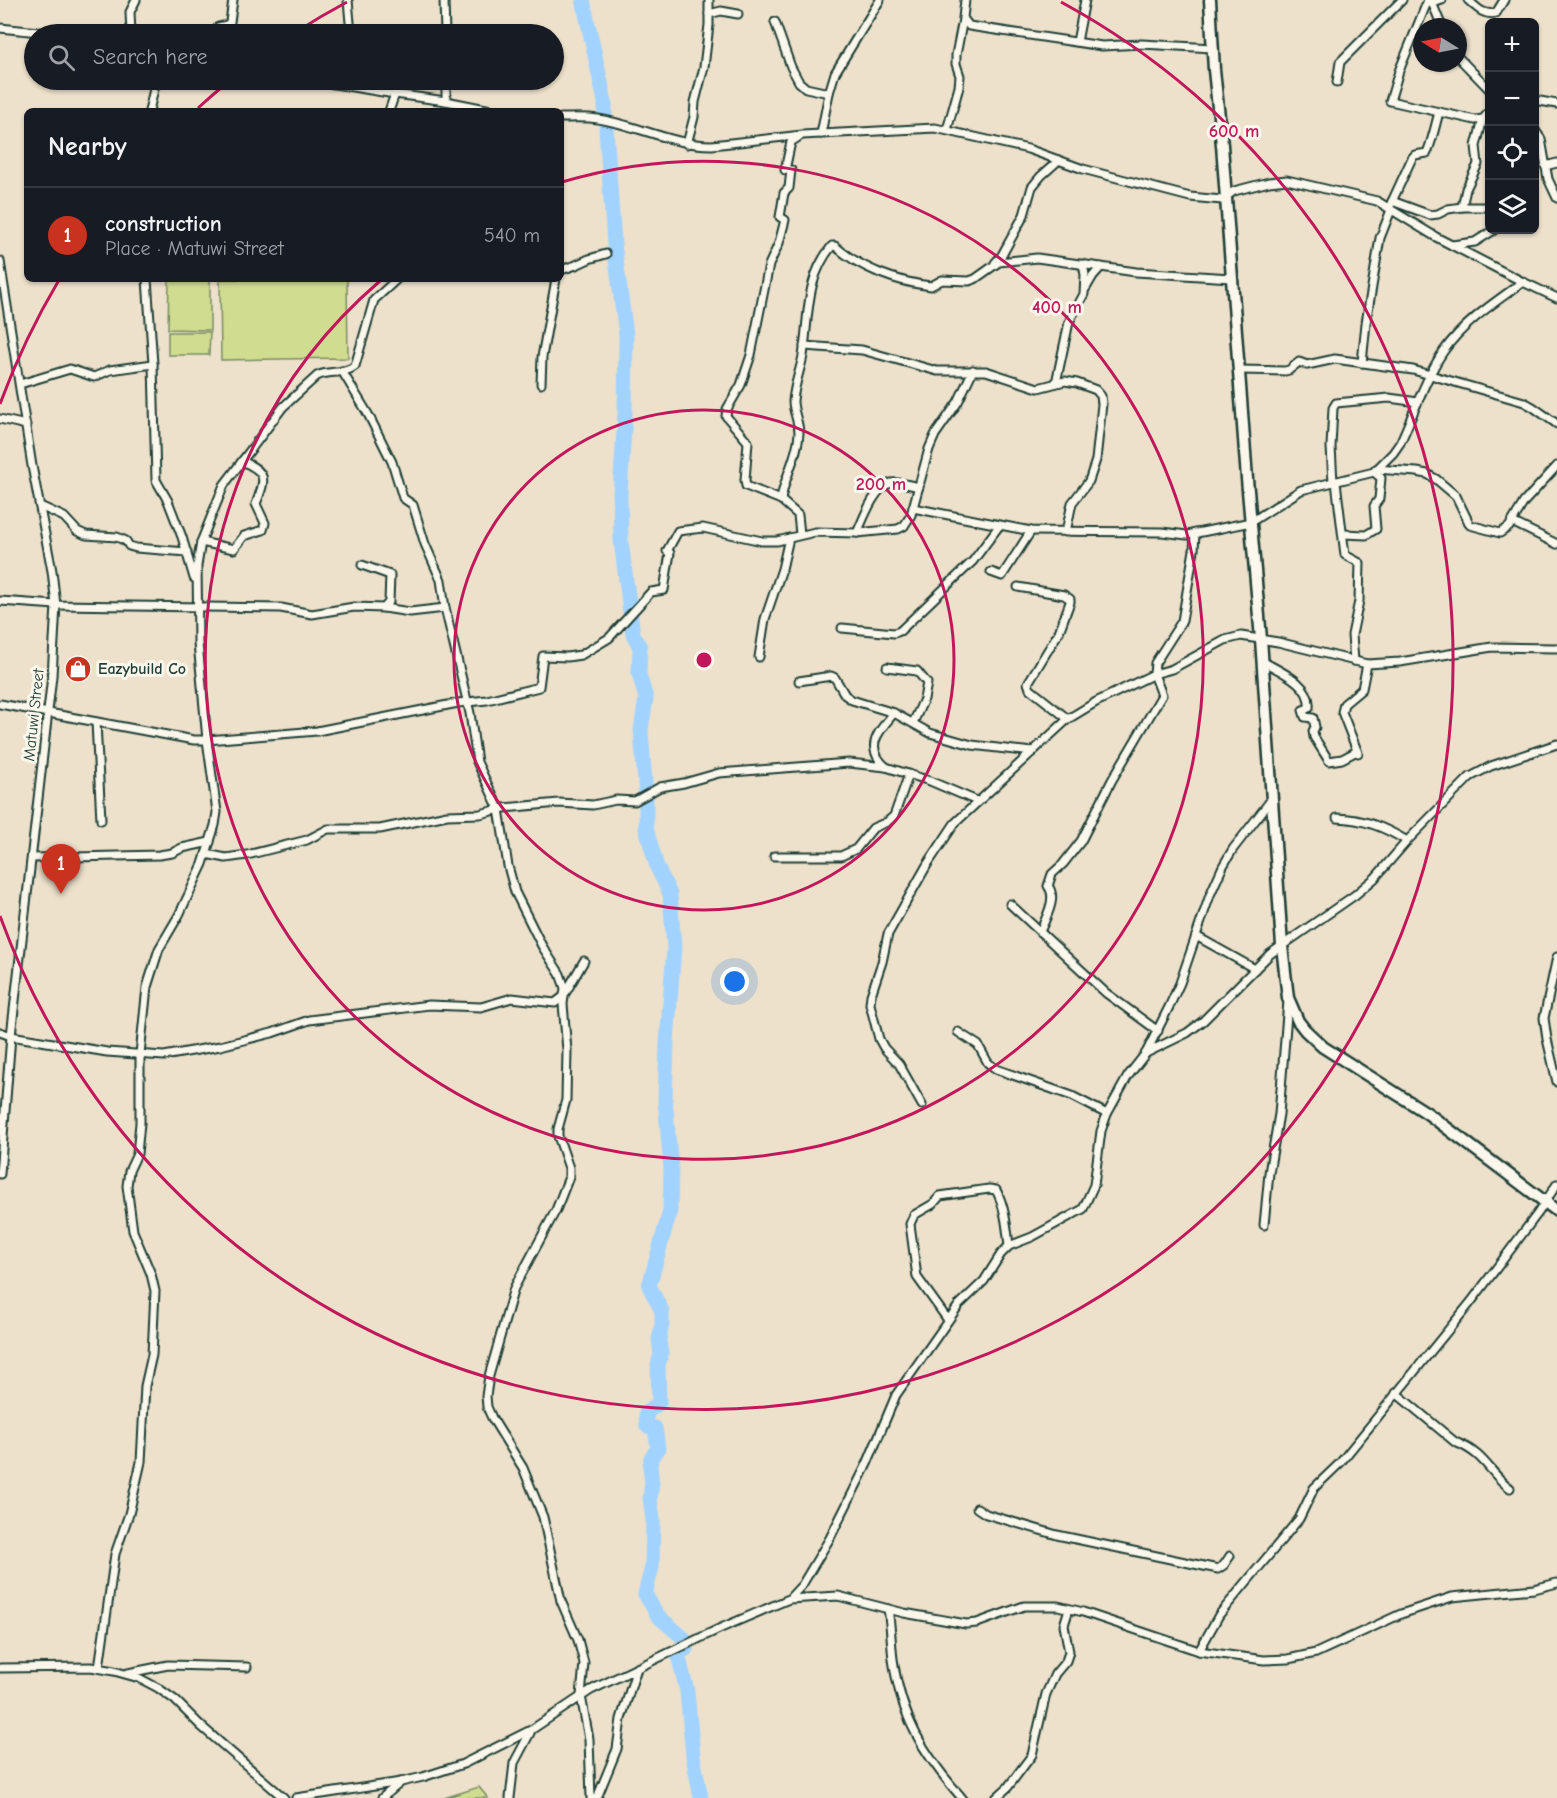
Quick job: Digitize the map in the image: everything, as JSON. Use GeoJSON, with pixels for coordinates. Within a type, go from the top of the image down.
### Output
{"type":"FeatureCollection","features":[{"type":"Feature","properties":{"kind":"street"},"geometry":{"type":"LineString","coordinates":[[131,24],[130,12],[136,0]]}},
{"type":"Feature","properties":{"kind":"street"},"geometry":{"type":"LineString","coordinates":[[228,24],[233,0]]}},
{"type":"Feature","properties":{"kind":"street"},"geometry":{"type":"LineString","coordinates":[[348,0],[350,24]]}},
{"type":"Feature","properties":{"kind":"street"},"geometry":{"type":"LineString","coordinates":[[444,0],[445,24]]}},
{"type":"Feature","properties":{"kind":"street"},"geometry":{"type":"LineString","coordinates":[[687,144],[704,67],[709,0]]}},
{"type":"Feature","properties":{"kind":"street"},"geometry":{"type":"LineString","coordinates":[[821,134],[835,73],[880,0]]}},
{"type":"Feature","properties":{"kind":"street"},"geometry":{"type":"LineString","coordinates":[[947,130],[959,87],[960,76],[956,55],[965,0]]}},
{"type":"Feature","properties":{"kind":"street"},"geometry":{"type":"LineString","coordinates":[[1077,42],[1085,0]]}},
{"type":"Feature","properties":{"kind":"street"},"geometry":{"type":"LineString","coordinates":[[1210,0],[1261,639],[1282,946],[1288,998],[1279,1114],[1269,1173],[1264,1225]]}},
{"type":"Feature","properties":{"kind":"street"},"geometry":{"type":"LineString","coordinates":[[1337,82],[1340,62],[1402,0]]}},
{"type":"Feature","properties":{"kind":"street"},"geometry":{"type":"LineString","coordinates":[[1431,1],[1442,0]]}},
{"type":"Feature","properties":{"kind":"street"},"geometry":{"type":"LineString","coordinates":[[1468,0],[1481,12],[1491,14],[1497,13],[1504,0]]}},
{"type":"Feature","properties":{"kind":"street"},"geometry":{"type":"LineString","coordinates":[[1431,1],[1438,18]]}},
{"type":"Feature","properties":{"kind":"street"},"geometry":{"type":"LineString","coordinates":[[1431,1],[1399,71],[1390,101],[1475,120],[1483,119]]}},
{"type":"Feature","properties":{"kind":"street"},"geometry":{"type":"LineString","coordinates":[[709,14],[721,11],[738,14]]}},
{"type":"Feature","properties":{"kind":"street"},"geometry":{"type":"LineString","coordinates":[[963,18],[969,26],[1102,46],[1149,44],[1213,48]]}},
{"type":"Feature","properties":{"kind":"street"},"geometry":{"type":"LineString","coordinates":[[775,22],[791,68],[799,82],[806,88],[829,93]]}},
{"type":"Feature","properties":{"kind":"street"},"geometry":{"type":"LineString","coordinates":[[0,28],[24,30]]}},
{"type":"Feature","properties":{"kind":"street"},"geometry":{"type":"LineString","coordinates":[[1467,66],[1485,85]]}},
{"type":"Feature","properties":{"kind":"street"},"geometry":{"type":"LineString","coordinates":[[150,108],[154,90]]}},
{"type":"Feature","properties":{"kind":"street"},"geometry":{"type":"LineString","coordinates":[[368,90],[446,100],[482,108]]}},
{"type":"Feature","properties":{"kind":"street"},"geometry":{"type":"LineString","coordinates":[[446,90],[446,100]]}},
{"type":"Feature","properties":{"kind":"street"},"geometry":{"type":"LineString","coordinates":[[390,108],[395,94]]}},
{"type":"Feature","properties":{"kind":"street"},"geometry":{"type":"LineString","coordinates":[[1539,101],[1555,103],[1557,94]]}},
{"type":"Feature","properties":{"kind":"street"},"geometry":{"type":"LineString","coordinates":[[1362,363],[1380,238],[1412,158],[1415,155],[1427,153],[1431,138],[1436,132],[1439,112]]}},
{"type":"Feature","properties":{"kind":"street"},"geometry":{"type":"LineString","coordinates":[[1462,207],[1466,189],[1478,164],[1476,146],[1485,117]]}},
{"type":"Feature","properties":{"kind":"street"},"geometry":{"type":"LineString","coordinates":[[564,118],[600,119],[687,144],[712,146],[802,135],[915,128],[947,130],[1028,149],[1083,169],[1190,197],[1219,201],[1234,191],[1287,180],[1430,215],[1448,209],[1485,207]]}},
{"type":"Feature","properties":{"kind":"street"},"geometry":{"type":"LineString","coordinates":[[800,534],[798,515],[781,500],[747,486],[745,480],[748,442],[726,416],[728,404],[741,385],[751,355],[769,265],[779,243],[785,220],[780,217],[784,193],[789,188],[791,170],[785,170],[791,142],[802,135]]}},
{"type":"Feature","properties":{"kind":"street"},"geometry":{"type":"LineString","coordinates":[[1539,136],[1548,179],[1557,198]]}},
{"type":"Feature","properties":{"kind":"street"},"geometry":{"type":"LineString","coordinates":[[781,500],[785,478],[794,459],[799,434],[793,404],[814,276],[832,246],[836,246],[842,253],[892,278],[931,286],[942,280],[969,281],[975,279],[1002,255],[1024,215],[1036,180],[1059,160]]}},
{"type":"Feature","properties":{"kind":"street"},"geometry":{"type":"LineString","coordinates":[[1545,165],[1557,163]]}},
{"type":"Feature","properties":{"kind":"street"},"geometry":{"type":"LineString","coordinates":[[1391,206],[1452,245],[1557,298]]}},
{"type":"Feature","properties":{"kind":"street"},"geometry":{"type":"LineString","coordinates":[[1452,245],[1475,242],[1488,234]]}},
{"type":"Feature","properties":{"kind":"street"},"geometry":{"type":"LineString","coordinates":[[564,269],[588,259],[606,255]]}},
{"type":"Feature","properties":{"kind":"street"},"geometry":{"type":"LineString","coordinates":[[993,265],[1037,258],[1136,272],[1231,278]]}},
{"type":"Feature","properties":{"kind":"street","name":"Matuwi Street"},"geometry":{"type":"LineString","coordinates":[[0,261],[56,605],[48,713],[11,1036],[0,1174]]}},
{"type":"Feature","properties":{"kind":"street"},"geometry":{"type":"LineString","coordinates":[[1083,264],[1084,294]]}},
{"type":"Feature","properties":{"kind":"street"},"geometry":{"type":"LineString","coordinates":[[1056,382],[1069,322],[1093,276],[1101,267]]}},
{"type":"Feature","properties":{"kind":"street"},"geometry":{"type":"LineString","coordinates":[[147,282],[153,364],[156,480],[168,501],[197,586]]}},
{"type":"Feature","properties":{"kind":"street"},"geometry":{"type":"LineString","coordinates":[[99,1668],[115,1554],[129,1514],[141,1462],[145,1386],[152,1356],[155,1291],[151,1274],[134,1231],[127,1186],[129,1171],[137,1154],[140,1054],[149,977],[159,949],[184,905],[206,854],[217,812],[207,740],[197,607],[197,566],[201,542],[220,492],[278,413],[323,373],[352,369],[358,363],[374,300],[394,282]]}},
{"type":"Feature","properties":{"kind":"street"},"geometry":{"type":"LineString","coordinates":[[541,384],[542,357],[555,282]]}},
{"type":"Feature","properties":{"kind":"street"},"geometry":{"type":"LineString","coordinates":[[1375,470],[1400,443],[1443,353],[1459,334],[1489,306],[1523,282]]}},
{"type":"Feature","properties":{"kind":"street"},"geometry":{"type":"LineString","coordinates":[[804,346],[862,351],[938,371],[973,370],[999,374],[1038,388],[1065,381],[1088,386],[1101,396],[1102,404],[1096,460],[1089,481],[1072,503],[1066,532]]}},
{"type":"Feature","properties":{"kind":"street"},"geometry":{"type":"LineString","coordinates":[[1239,370],[1285,371],[1299,362],[1307,365],[1335,359],[1431,374],[1524,402],[1557,424]]}},
{"type":"Feature","properties":{"kind":"street"},"geometry":{"type":"LineString","coordinates":[[20,384],[70,369],[94,377],[110,370],[153,364]]}},
{"type":"Feature","properties":{"kind":"street"},"geometry":{"type":"LineString","coordinates":[[0,704],[207,740],[316,731],[505,696],[539,687],[543,656],[581,655],[609,638],[651,592],[664,590],[670,554],[668,550],[678,531],[710,529],[762,541],[777,541],[800,534],[857,533],[898,529],[907,521],[913,508],[929,448],[935,435],[958,402],[973,370]]}},
{"type":"Feature","properties":{"kind":"street"},"geometry":{"type":"LineString","coordinates":[[342,371],[368,414],[392,462],[403,498],[413,505],[425,544],[442,584],[445,608],[468,703],[477,762],[499,809],[508,866],[515,892],[566,987],[564,996],[567,1050],[566,1100],[558,1136],[569,1168],[569,1177],[556,1210],[514,1288],[489,1376],[486,1396],[487,1407],[492,1418],[524,1468],[543,1517],[561,1601],[578,1640],[584,1663],[581,1696],[589,1739],[591,1798]]}},
{"type":"Feature","properties":{"kind":"street"},"geometry":{"type":"LineString","coordinates":[[1354,661],[1352,635],[1359,601],[1360,563],[1345,555],[1331,447],[1334,408],[1336,403],[1389,398],[1418,402]]}},
{"type":"Feature","properties":{"kind":"street"},"geometry":{"type":"LineString","coordinates":[[0,419],[26,425]]}},
{"type":"Feature","properties":{"kind":"street"},"geometry":{"type":"LineString","coordinates":[[201,542],[234,549],[244,536],[263,530],[265,523],[256,507],[264,486],[263,476],[256,468],[242,461]]}},
{"type":"Feature","properties":{"kind":"street"},"geometry":{"type":"LineString","coordinates":[[913,508],[1031,531],[1162,532],[1187,535],[1251,522],[1301,490],[1375,470],[1427,474],[1456,496],[1467,520],[1475,527],[1500,533],[1504,532],[1524,502],[1557,466]]}},
{"type":"Feature","properties":{"kind":"street"},"geometry":{"type":"LineString","coordinates":[[1343,534],[1366,535],[1376,529],[1374,506],[1379,499],[1381,478],[1375,470]]}},
{"type":"Feature","properties":{"kind":"street"},"geometry":{"type":"LineString","coordinates":[[857,533],[874,498],[886,485],[899,483],[919,487]]}},
{"type":"Feature","properties":{"kind":"street"},"geometry":{"type":"LineString","coordinates":[[40,506],[58,513],[77,531],[86,535],[117,537],[136,548],[187,552]]}},
{"type":"Feature","properties":{"kind":"street"},"geometry":{"type":"LineString","coordinates":[[1512,522],[1557,544]]}},
{"type":"Feature","properties":{"kind":"street"},"geometry":{"type":"LineString","coordinates":[[842,628],[894,633],[900,631],[973,561],[999,526]]}},
{"type":"Feature","properties":{"kind":"street"},"geometry":{"type":"LineString","coordinates":[[992,572],[1002,576],[1031,531]]}},
{"type":"Feature","properties":{"kind":"street"},"geometry":{"type":"LineString","coordinates":[[1040,932],[1052,897],[1048,886],[1049,879],[1064,864],[1081,840],[1112,780],[1161,700],[1162,695],[1154,674],[1155,663],[1182,621],[1195,533]]}},
{"type":"Feature","properties":{"kind":"street"},"geometry":{"type":"LineString","coordinates":[[759,657],[765,619],[782,568],[789,538]]}},
{"type":"Feature","properties":{"kind":"street"},"geometry":{"type":"LineString","coordinates":[[362,565],[390,575],[388,602],[384,608]]}},
{"type":"Feature","properties":{"kind":"street"},"geometry":{"type":"LineString","coordinates":[[1018,587],[1064,595],[1070,599],[1059,632],[1028,683],[1030,689],[1068,719]]}},
{"type":"Feature","properties":{"kind":"street"},"geometry":{"type":"LineString","coordinates":[[0,601],[56,605],[281,608],[312,614],[354,607],[410,612],[445,608]]}},
{"type":"Feature","properties":{"kind":"street"},"geometry":{"type":"LineString","coordinates":[[922,1105],[899,1064],[879,1039],[870,999],[888,934],[951,828],[977,801],[1068,719],[1082,709],[1154,674],[1172,669],[1225,639],[1241,636],[1367,664],[1400,662],[1492,647],[1557,648]]}},
{"type":"Feature","properties":{"kind":"street"},"geometry":{"type":"LineString","coordinates":[[1262,661],[1295,680],[1300,686],[1310,703],[1309,708],[1303,710],[1305,717],[1313,717],[1316,727],[1313,731],[1314,737],[1329,761],[1342,759],[1358,752],[1342,712],[1344,704],[1362,689],[1367,664]]}},
{"type":"Feature","properties":{"kind":"street"},"geometry":{"type":"LineString","coordinates":[[887,667],[917,671],[927,683],[924,699],[913,723]]}},
{"type":"Feature","properties":{"kind":"street"},"geometry":{"type":"LineString","coordinates":[[799,681],[831,676],[836,678],[845,695],[852,700],[894,713],[936,736],[972,745],[1032,752]]}},
{"type":"Feature","properties":{"kind":"street"},"geometry":{"type":"LineString","coordinates":[[886,767],[876,755],[875,739],[878,731],[894,713]]}},
{"type":"Feature","properties":{"kind":"street"},"geometry":{"type":"LineString","coordinates":[[96,722],[101,819]]}},
{"type":"Feature","properties":{"kind":"street"},"geometry":{"type":"LineString","coordinates":[[1146,1053],[1187,1033],[1203,1021],[1270,954],[1355,895],[1375,878],[1407,841],[1470,777],[1491,766],[1557,744]]}},
{"type":"Feature","properties":{"kind":"street"},"geometry":{"type":"LineString","coordinates":[[206,854],[226,858],[235,857],[307,840],[328,829],[380,829],[437,817],[480,814],[499,809],[559,803],[593,805],[616,800],[635,801],[660,787],[719,773],[849,764],[886,767],[930,781],[977,801]]}},
{"type":"Feature","properties":{"kind":"street"},"geometry":{"type":"LineString","coordinates":[[774,856],[841,856],[856,849],[873,828],[894,816],[909,774]]}},
{"type":"Feature","properties":{"kind":"street"},"geometry":{"type":"LineString","coordinates":[[789,1599],[802,1585],[835,1529],[867,1464],[896,1395],[959,1305],[984,1281],[1001,1254],[1009,1246],[1032,1237],[1083,1209],[1094,1185],[1101,1131],[1107,1114],[1128,1076],[1146,1053],[1158,1031],[1180,983],[1210,895],[1223,866],[1233,849],[1271,800]]}},
{"type":"Feature","properties":{"kind":"street"},"geometry":{"type":"LineString","coordinates":[[1337,818],[1355,818],[1375,824],[1407,841]]}},
{"type":"Feature","properties":{"kind":"street"},"geometry":{"type":"LineString","coordinates":[[32,858],[172,854],[182,848],[210,842]]}},
{"type":"Feature","properties":{"kind":"street"},"geometry":{"type":"LineString","coordinates":[[1010,904],[1106,993],[1158,1031]]}},
{"type":"Feature","properties":{"kind":"street"},"geometry":{"type":"LineString","coordinates":[[1196,936],[1255,969]]}},
{"type":"Feature","properties":{"kind":"street"},"geometry":{"type":"LineString","coordinates":[[1557,957],[1544,1018],[1557,1082]]}},
{"type":"Feature","properties":{"kind":"street"},"geometry":{"type":"LineString","coordinates":[[0,1032],[80,1048],[164,1056],[272,1033],[309,1020],[429,1005],[482,1006],[512,998],[555,1003],[564,996],[584,961]]}},
{"type":"Feature","properties":{"kind":"street"},"geometry":{"type":"LineString","coordinates":[[1288,998],[1298,1021],[1323,1047],[1427,1113],[1557,1211]]}},
{"type":"Feature","properties":{"kind":"street"},"geometry":{"type":"LineString","coordinates":[[958,1032],[978,1045],[988,1063],[996,1069],[1072,1096],[1107,1114]]}},
{"type":"Feature","properties":{"kind":"street"},"geometry":{"type":"LineString","coordinates":[[1199,1651],[1219,1615],[1299,1519],[1314,1488],[1340,1463],[1471,1302],[1557,1184]]}},
{"type":"Feature","properties":{"kind":"street"},"geometry":{"type":"LineString","coordinates":[[948,1320],[917,1277],[910,1224],[914,1215],[933,1204],[940,1196],[996,1190],[1000,1196],[1009,1246]]}},
{"type":"Feature","properties":{"kind":"street"},"geometry":{"type":"LineString","coordinates":[[1396,1393],[1455,1443],[1466,1447],[1482,1458],[1499,1479],[1510,1488]]}},
{"type":"Feature","properties":{"kind":"street"},"geometry":{"type":"LineString","coordinates":[[977,1508],[986,1514],[1057,1535],[1185,1563],[1218,1569],[1230,1556]]}},
{"type":"Feature","properties":{"kind":"street"},"geometry":{"type":"LineString","coordinates":[[296,1798],[401,1782],[463,1764],[531,1730],[581,1696],[721,1628],[789,1599],[838,1596],[888,1609],[966,1624],[977,1623],[1024,1606],[1049,1605],[1069,1609],[1199,1651],[1264,1660],[1304,1656],[1343,1642],[1401,1614],[1434,1602],[1464,1595],[1534,1589],[1557,1583]]}},
{"type":"Feature","properties":{"kind":"street"},"geometry":{"type":"LineString","coordinates":[[888,1609],[893,1662],[910,1721],[931,1762],[962,1798]]}},
{"type":"Feature","properties":{"kind":"street"},"geometry":{"type":"LineString","coordinates":[[996,1798],[1008,1787],[1032,1755],[1046,1694],[1069,1652],[1064,1625],[1069,1609]]}},
{"type":"Feature","properties":{"kind":"street"},"geometry":{"type":"LineString","coordinates":[[125,1674],[168,1665],[247,1667]]}},
{"type":"Feature","properties":{"kind":"street"},"geometry":{"type":"LineString","coordinates":[[0,1668],[99,1668],[139,1678],[175,1700],[201,1726],[284,1798]]}},
{"type":"Feature","properties":{"kind":"street"},"geometry":{"type":"LineString","coordinates":[[597,1798],[617,1749],[621,1719],[637,1668]]}},
{"type":"Feature","properties":{"kind":"street"},"geometry":{"type":"LineString","coordinates":[[510,1798],[514,1763],[531,1730]]}},
{"type":"Feature","properties":{"kind":"street"},"geometry":{"type":"LineString","coordinates":[[382,1798],[401,1782]]}},
{"type":"Feature","properties":{"kind":"green space"},"geometry":{"type":"Polygon","coordinates":[[[169,282],[210,282],[210,330],[168,329],[169,282]]]}},
{"type":"Feature","properties":{"kind":"green space"},"geometry":{"type":"Polygon","coordinates":[[[220,282],[347,282],[348,358],[221,360],[220,282]]]}},
{"type":"Feature","properties":{"kind":"green space"},"geometry":{"type":"Polygon","coordinates":[[[168,332],[210,332],[209,355],[168,355],[168,332]]]}},
{"type":"Feature","properties":{"kind":"green space"},"geometry":{"type":"Polygon","coordinates":[[[479,1787],[488,1798],[444,1798],[479,1787]]]}},
{"type":"Feature","properties":{"kind":"waterway"},"geometry":{"type":"LineString","coordinates":[[583,0],[605,102],[605,114]]}},
{"type":"Feature","properties":{"kind":"waterway"},"geometry":{"type":"LineString","coordinates":[[606,128],[614,244],[626,335],[625,414],[620,494],[621,541],[633,634],[640,647],[639,674],[646,698],[641,730],[646,828],[657,867],[670,894],[674,947],[665,1099],[671,1168],[670,1211],[649,1286],[662,1311],[662,1324],[659,1340],[661,1354],[658,1365],[659,1403],[646,1413],[647,1426],[655,1428],[658,1448],[651,1458],[650,1467],[652,1482],[650,1499],[653,1519],[652,1567],[645,1594],[658,1616],[687,1641]]}},
{"type":"Feature","properties":{"kind":"waterway"},"geometry":{"type":"LineString","coordinates":[[686,1649],[678,1654],[687,1691],[693,1756],[701,1798]]}},
{"type":"Feature","properties":{"kind":"place","name":"Eazybuild Co"},"geometry":{"type":"Point","coordinates":[78,669]}},
{"type":"Feature","properties":{"kind":"place","name":"construction"},"geometry":{"type":"Point","coordinates":[61,894]}}]}
